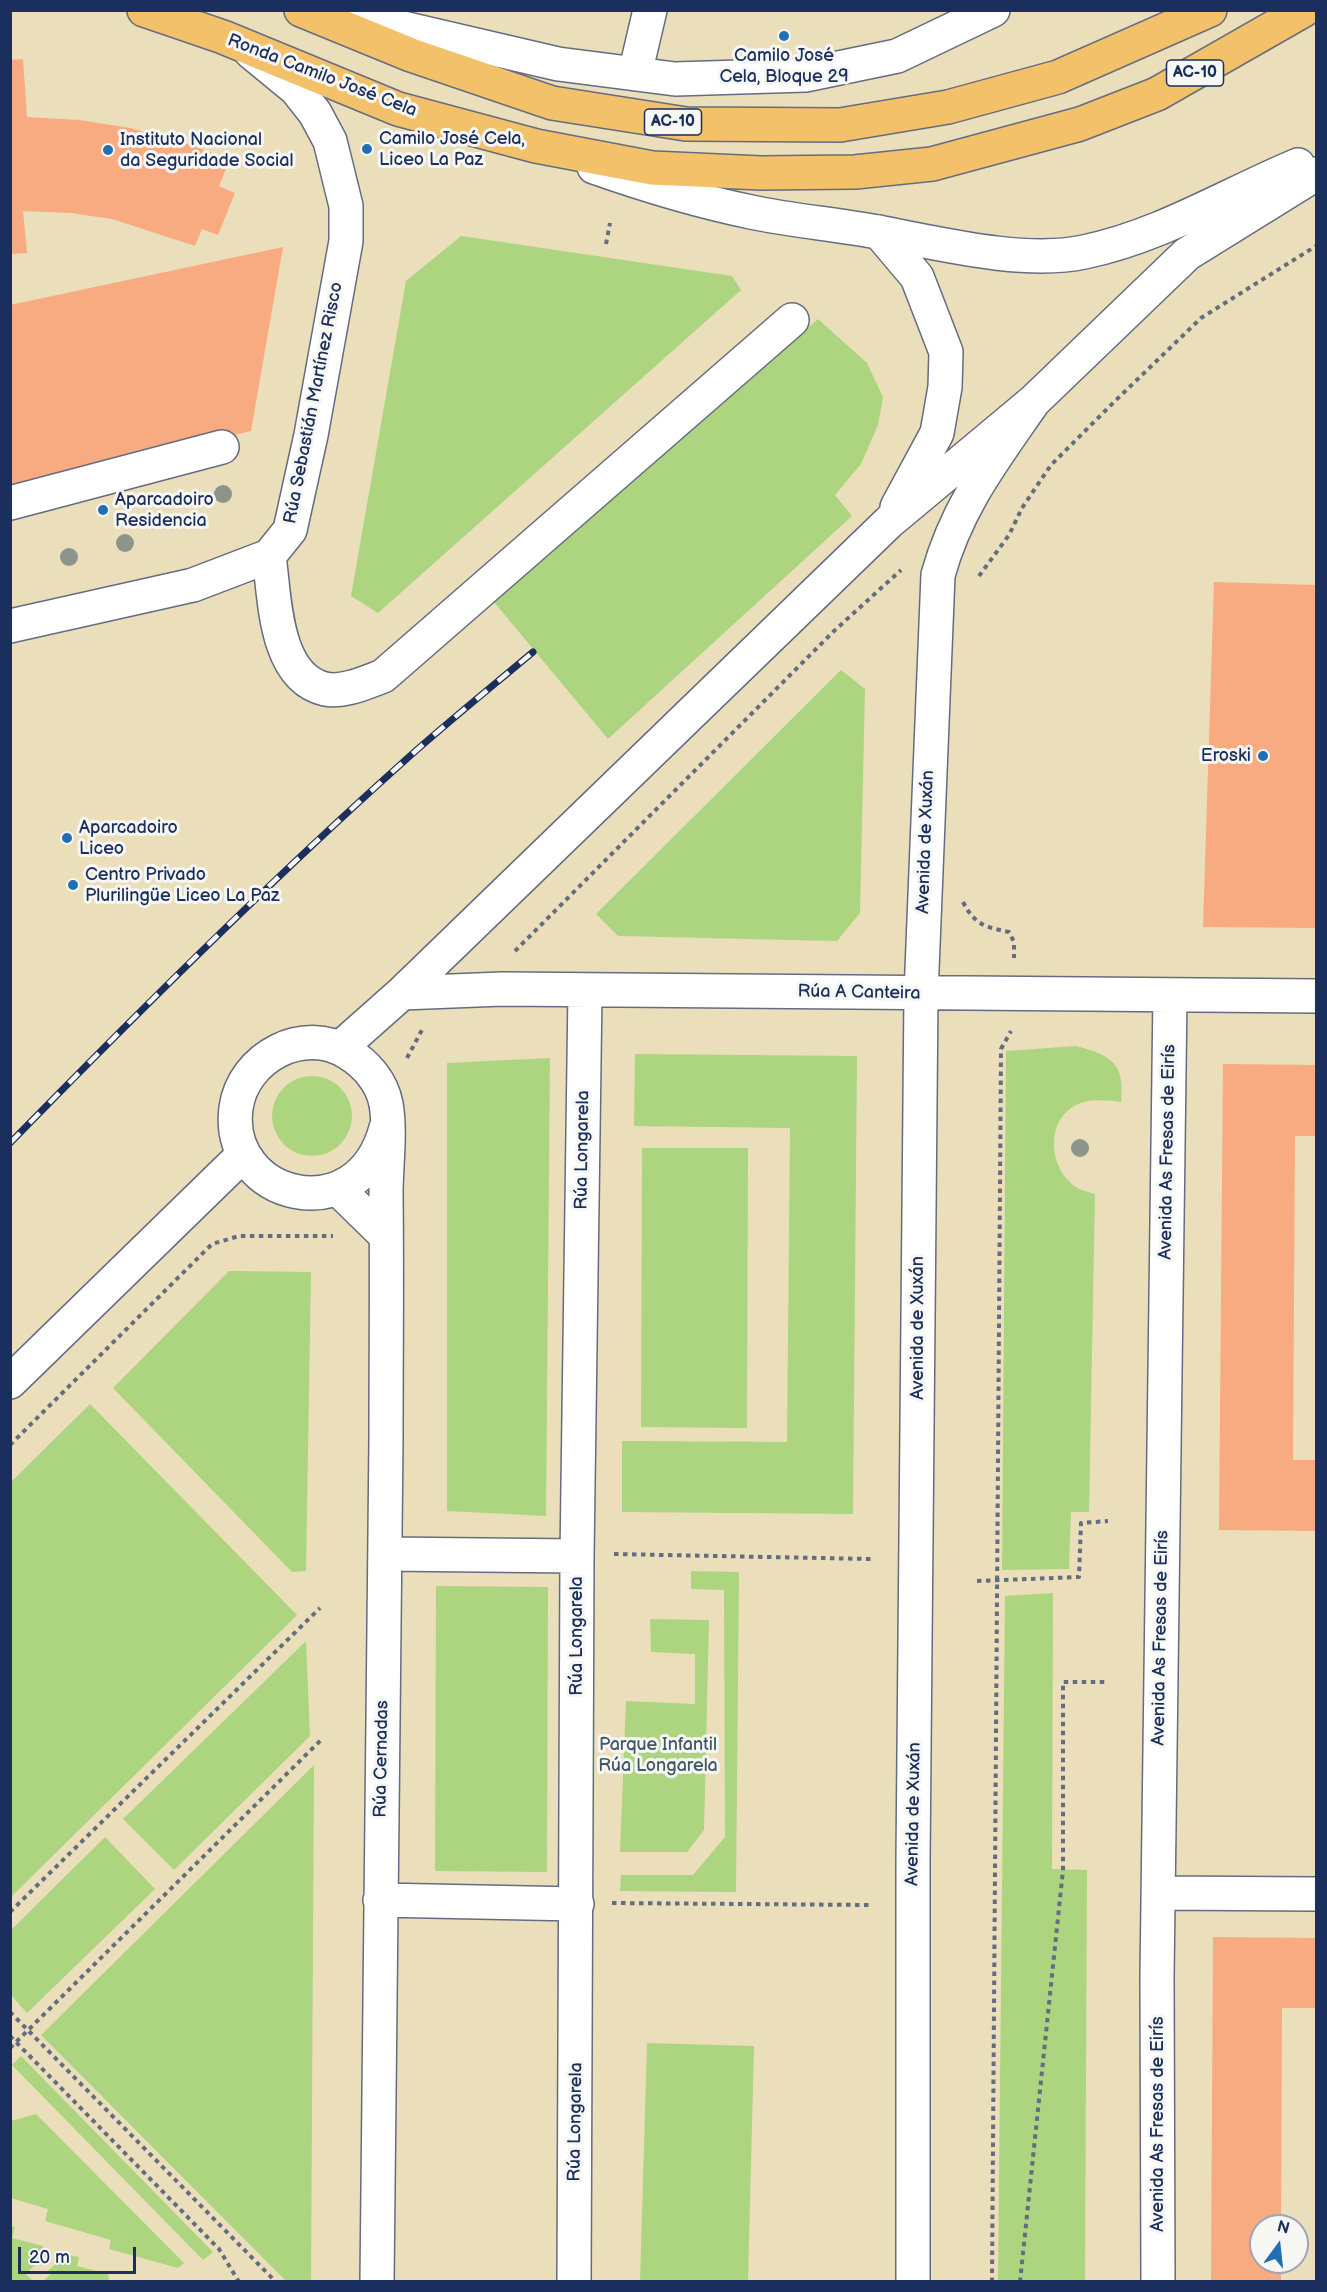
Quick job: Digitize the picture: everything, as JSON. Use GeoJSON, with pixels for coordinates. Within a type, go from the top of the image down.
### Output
{"type":"FeatureCollection","features":[{"type":"Feature","properties":{"kind":"main road","name":"Ronda Camilo José Cela"},"geometry":{"type":"LineString","coordinates":[[144,10],[245,47],[398,110],[536,146]]}},
{"type":"Feature","properties":{"kind":"main road","name":"AC-10"},"geometry":{"type":"LineString","coordinates":[[301,10],[411,55],[552,103],[686,123],[840,125],[948,107],[1058,77],[1210,10]]}},
{"type":"Feature","properties":{"kind":"main road","name":"AC-10"},"geometry":{"type":"LineString","coordinates":[[536,146],[652,168],[761,174],[855,172],[933,164],[1080,124],[1157,94],[1304,10]]}},
{"type":"Feature","properties":{"kind":"street"},"geometry":{"type":"LineString","coordinates":[[327,10],[558,64],[675,79],[805,75],[897,56],[993,10]]}},
{"type":"Feature","properties":{"kind":"street"},"geometry":{"type":"LineString","coordinates":[[635,74],[650,10]]}},
{"type":"Feature","properties":{"kind":"street","name":"Rúa Sebastián Martínez Risco"},"geometry":{"type":"LineString","coordinates":[[245,47],[296,89],[315,113],[330,141],[346,206],[344,252],[290,530],[269,556]]}},
{"type":"Feature","properties":{"kind":"street"},"geometry":{"type":"LineString","coordinates":[[536,146],[639,183],[751,212],[879,232],[930,244],[1026,255],[1081,253],[1171,225],[1317,157]]}},
{"type":"Feature","properties":{"kind":"street"},"geometry":{"type":"LineString","coordinates":[[340,1048],[402,993],[889,522],[1034,401],[1187,254],[1317,174]]}},
{"type":"Feature","properties":{"kind":"street"},"geometry":{"type":"LineString","coordinates":[[1250,215],[1317,189]]}},
{"type":"Feature","properties":{"kind":"street"},"geometry":{"type":"LineString","coordinates":[[879,232],[916,277],[946,352],[945,387],[937,433],[889,522]]}},
{"type":"Feature","properties":{"kind":"street"},"geometry":{"type":"LineString","coordinates":[[10,626],[193,585],[269,556],[284,650],[301,677],[326,689],[354,686],[383,676],[792,320]]}},
{"type":"Feature","properties":{"kind":"street","name":"Avenida de Xuxán"},"geometry":{"type":"LineString","coordinates":[[913,2282],[913,1859],[921,994],[938,575],[944,552],[975,485],[1034,401]]}},
{"type":"Feature","properties":{"kind":"street"},"geometry":{"type":"LineString","coordinates":[[10,503],[222,447]]}},
{"type":"Feature","properties":{"kind":"street","name":"Rúa A Canteira"},"geometry":{"type":"LineString","coordinates":[[402,993],[502,989],[1317,996]]}},
{"type":"Feature","properties":{"kind":"street","name":"Rúa Longarela"},"geometry":{"type":"LineString","coordinates":[[574,2282],[590,1903],[590,1555],[585,991]]}},
{"type":"Feature","properties":{"kind":"street","name":"Avenida As Fresas de Eirís"},"geometry":{"type":"LineString","coordinates":[[1158,2282],[1159,1893],[1170,995]]}},
{"type":"Feature","properties":{"kind":"street"},"geometry":{"type":"LineString","coordinates":[[318,1042],[340,1048],[361,1061],[377,1080],[386,1103],[386,1128],[381,1148],[370,1165],[356,1179],[338,1189],[306,1192],[275,1184],[257,1171],[244,1154],[237,1132],[236,1109],[242,1086],[255,1067],[273,1053],[294,1044],[318,1042]]}},
{"type":"Feature","properties":{"kind":"street","name":"Rúa Cernadas"},"geometry":{"type":"LineString","coordinates":[[377,2282],[385,1554],[386,1128]]}},
{"type":"Feature","properties":{"kind":"street"},"geometry":{"type":"LineString","coordinates":[[10,1382],[244,1154]]}},
{"type":"Feature","properties":{"kind":"street"},"geometry":{"type":"LineString","coordinates":[[338,1189],[386,1236]]}},
{"type":"Feature","properties":{"kind":"street"},"geometry":{"type":"LineString","coordinates":[[385,1554],[590,1555]]}},
{"type":"Feature","properties":{"kind":"street"},"geometry":{"type":"LineString","coordinates":[[1159,1893],[1317,1894]]}},
{"type":"Feature","properties":{"kind":"street"},"geometry":{"type":"LineString","coordinates":[[380,1900],[590,1903]]}},
{"type":"Feature","properties":{"kind":"path"},"geometry":{"type":"LineString","coordinates":[[606,244],[610,223]]}},
{"type":"Feature","properties":{"kind":"path"},"geometry":{"type":"LineString","coordinates":[[974,582],[1009,536],[1022,508],[1051,465],[1114,402],[1201,318],[1317,246]]}},
{"type":"Feature","properties":{"kind":"path"},"geometry":{"type":"LineString","coordinates":[[962,895],[969,913],[982,926],[1009,932],[1014,942]]}},
{"type":"Feature","properties":{"kind":"path"},"geometry":{"type":"LineString","coordinates":[[992,2282],[1001,1048],[1011,1033]]}},
{"type":"Feature","properties":{"kind":"path"},"geometry":{"type":"LineString","coordinates":[[977,1581],[1079,1577],[1081,1523],[1108,1521]]}},
{"type":"Feature","properties":{"kind":"path"},"geometry":{"type":"LineString","coordinates":[[590,1555],[871,1559]]}},
{"type":"Feature","properties":{"kind":"path"},"geometry":{"type":"LineString","coordinates":[[10,1912],[320,1608]]}},
{"type":"Feature","properties":{"kind":"path"},"geometry":{"type":"LineString","coordinates":[[1020,2282],[1062,1870],[1063,1682],[1106,1682]]}},
{"type":"Feature","properties":{"kind":"path"},"geometry":{"type":"LineString","coordinates":[[10,2048],[323,1738]]}},
{"type":"Feature","properties":{"kind":"path"},"geometry":{"type":"LineString","coordinates":[[590,1903],[870,1905]]}},
{"type":"Feature","properties":{"kind":"path"},"geometry":{"type":"LineString","coordinates":[[10,2012],[276,2282]]}},
{"type":"Feature","properties":{"kind":"path"},"geometry":{"type":"LineString","coordinates":[[10,2036],[219,2249],[239,2282]]}},
{"type":"Feature","properties":{"kind":"green space"},"geometry":{"type":"Polygon","coordinates":[[[461,236],[732,276],[741,290],[378,613],[351,596],[406,281],[461,236]]]}},
{"type":"Feature","properties":{"kind":"green space"},"geometry":{"type":"Polygon","coordinates":[[[818,319],[867,363],[883,397],[878,425],[861,464],[835,495],[852,516],[608,739],[494,602],[818,319]]]}},
{"type":"Feature","properties":{"kind":"green space"},"geometry":{"type":"Polygon","coordinates":[[[841,670],[865,689],[860,913],[837,941],[618,936],[596,914],[841,670]]]}},
{"type":"Feature","properties":{"kind":"green space"},"geometry":{"type":"Polygon","coordinates":[[[1076,1046],[1107,1057],[1118,1070],[1122,1089],[1121,1102],[1089,1101],[1071,1108],[1058,1125],[1054,1146],[1059,1168],[1065,1177],[1078,1188],[1095,1194],[1089,1512],[1071,1512],[1069,1569],[1002,1570],[1006,1051],[1076,1046]]]}},
{"type":"Feature","properties":{"kind":"green space"},"geometry":{"type":"Polygon","coordinates":[[[635,1054],[857,1056],[853,1514],[622,1512],[622,1441],[787,1442],[790,1128],[634,1126],[635,1054]]]}},
{"type":"Feature","properties":{"kind":"green space"},"geometry":{"type":"Polygon","coordinates":[[[550,1058],[546,1516],[447,1511],[447,1063],[550,1058]]]}},
{"type":"Feature","properties":{"kind":"green space"},"geometry":{"type":"Polygon","coordinates":[[[312,1076],[327,1079],[340,1088],[349,1101],[352,1116],[349,1131],[340,1144],[327,1153],[312,1156],[297,1153],[284,1144],[275,1131],[272,1116],[275,1101],[284,1088],[297,1079],[312,1076]]]}},
{"type":"Feature","properties":{"kind":"green space"},"geometry":{"type":"Polygon","coordinates":[[[642,1148],[748,1148],[747,1428],[641,1427],[642,1148]]]}},
{"type":"Feature","properties":{"kind":"green space"},"geometry":{"type":"Polygon","coordinates":[[[229,1271],[311,1272],[306,1571],[292,1572],[113,1388],[229,1271]]]}},
{"type":"Feature","properties":{"kind":"green space"},"geometry":{"type":"Polygon","coordinates":[[[90,1404],[297,1615],[11,1897],[11,1482],[90,1404]]]}},
{"type":"Feature","properties":{"kind":"green space"},"geometry":{"type":"Polygon","coordinates":[[[691,1571],[739,1572],[736,1892],[620,1891],[621,1875],[693,1875],[725,1837],[724,1590],[691,1589],[691,1571]]]}},
{"type":"Feature","properties":{"kind":"green space"},"geometry":{"type":"Polygon","coordinates":[[[436,1586],[548,1587],[547,1872],[435,1871],[436,1586]]]}},
{"type":"Feature","properties":{"kind":"green space"},"geometry":{"type":"Polygon","coordinates":[[[1053,1593],[1052,1869],[1087,1870],[1085,2281],[998,2281],[1005,1596],[1053,1593]]]}},
{"type":"Feature","properties":{"kind":"green space","name":"Parque Infantil Rúa Longarela"},"geometry":{"type":"Polygon","coordinates":[[[650,1619],[709,1620],[704,1830],[687,1852],[620,1852],[626,1701],[695,1704],[695,1654],[651,1652],[650,1619]]]}},
{"type":"Feature","properties":{"kind":"green space"},"geometry":{"type":"Polygon","coordinates":[[[306,1641],[310,1736],[174,1870],[123,1819],[306,1641]]]}},
{"type":"Feature","properties":{"kind":"green space"},"geometry":{"type":"Polygon","coordinates":[[[314,1765],[311,2281],[286,2281],[41,2035],[314,1765]]]}},
{"type":"Feature","properties":{"kind":"green space"},"geometry":{"type":"Polygon","coordinates":[[[105,1837],[155,1889],[27,2013],[11,1995],[11,1930],[105,1837]]]}},
{"type":"Feature","properties":{"kind":"green space"},"geometry":{"type":"Polygon","coordinates":[[[647,2043],[754,2046],[748,2281],[640,2281],[647,2043]]]}},
{"type":"Feature","properties":{"kind":"green space"},"geometry":{"type":"Polygon","coordinates":[[[21,2056],[213,2252],[203,2260],[12,2065],[21,2056]]]}},
{"type":"Feature","properties":{"kind":"green space"},"geometry":{"type":"Polygon","coordinates":[[[36,2114],[184,2263],[178,2268],[109,2249],[111,2240],[45,2221],[48,2209],[11,2198],[11,2121],[36,2114]]]}},
{"type":"Feature","properties":{"kind":"green space"},"geometry":{"type":"Polygon","coordinates":[[[10,2226],[15,2227],[12,2238],[43,2246],[44,2255],[26,2274],[33,2281],[11,2281],[10,2226]]]}},
{"type":"Feature","properties":{"kind":"green space"},"geometry":{"type":"Polygon","coordinates":[[[60,2253],[79,2257],[77,2266],[108,2274],[109,2281],[43,2281],[51,2274],[48,2271],[58,2261],[60,2253]]]}},
{"type":"Feature","properties":{"kind":"building","name":"Instituto Nacional da Seguridade Social"},"geometry":{"type":"Polygon","coordinates":[[[23,59],[27,117],[80,120],[130,128],[179,141],[230,159],[219,186],[235,193],[218,235],[202,229],[195,246],[112,219],[71,213],[23,211],[27,253],[10,254],[10,60],[23,59]]]}},
{"type":"Feature","properties":{"kind":"building"},"geometry":{"type":"Polygon","coordinates":[[[283,247],[251,431],[10,487],[10,305],[283,247]]]}},
{"type":"Feature","properties":{"kind":"building","name":"Eroski"},"geometry":{"type":"Polygon","coordinates":[[[1214,582],[1316,585],[1316,928],[1203,927],[1214,582]]]}},
{"type":"Feature","properties":{"kind":"building"},"geometry":{"type":"Polygon","coordinates":[[[1223,1064],[1316,1065],[1316,1136],[1295,1136],[1293,1460],[1316,1460],[1316,1531],[1219,1530],[1223,1064]]]}},
{"type":"Feature","properties":{"kind":"building"},"geometry":{"type":"Polygon","coordinates":[[[1213,1937],[1316,1938],[1316,2008],[1282,2008],[1281,2214],[1249,2214],[1249,2274],[1281,2274],[1281,2282],[1211,2282],[1213,1937]]]}},
{"type":"Feature","properties":{"kind":"railway"},"geometry":{"type":"LineString","coordinates":[[10,1143],[154,998],[301,856],[417,750],[533,652]]}},
{"type":"Feature","properties":{"kind":"place","name":"Camilo José Cela, Bloque 29"},"geometry":{"type":"Point","coordinates":[784,36]}},
{"type":"Feature","properties":{"kind":"place","name":"Camilo José Cela, Liceo La Paz"},"geometry":{"type":"Point","coordinates":[367,149]}},
{"type":"Feature","properties":{"kind":"place","name":"Instituto Nacional da Seguridade Social"},"geometry":{"type":"Point","coordinates":[108,150]}},
{"type":"Feature","properties":{"kind":"place","name":"Aparcadoiro Residencia"},"geometry":{"type":"Point","coordinates":[103,510]}},
{"type":"Feature","properties":{"kind":"place","name":"Eroski"},"geometry":{"type":"Point","coordinates":[1263,756]}},
{"type":"Feature","properties":{"kind":"place","name":"Aparcadoiro Liceo"},"geometry":{"type":"Point","coordinates":[67,838]}},
{"type":"Feature","properties":{"kind":"place","name":"Centro Privado Plurilingüe Liceo La Paz"},"geometry":{"type":"Point","coordinates":[73,885]}}]}
